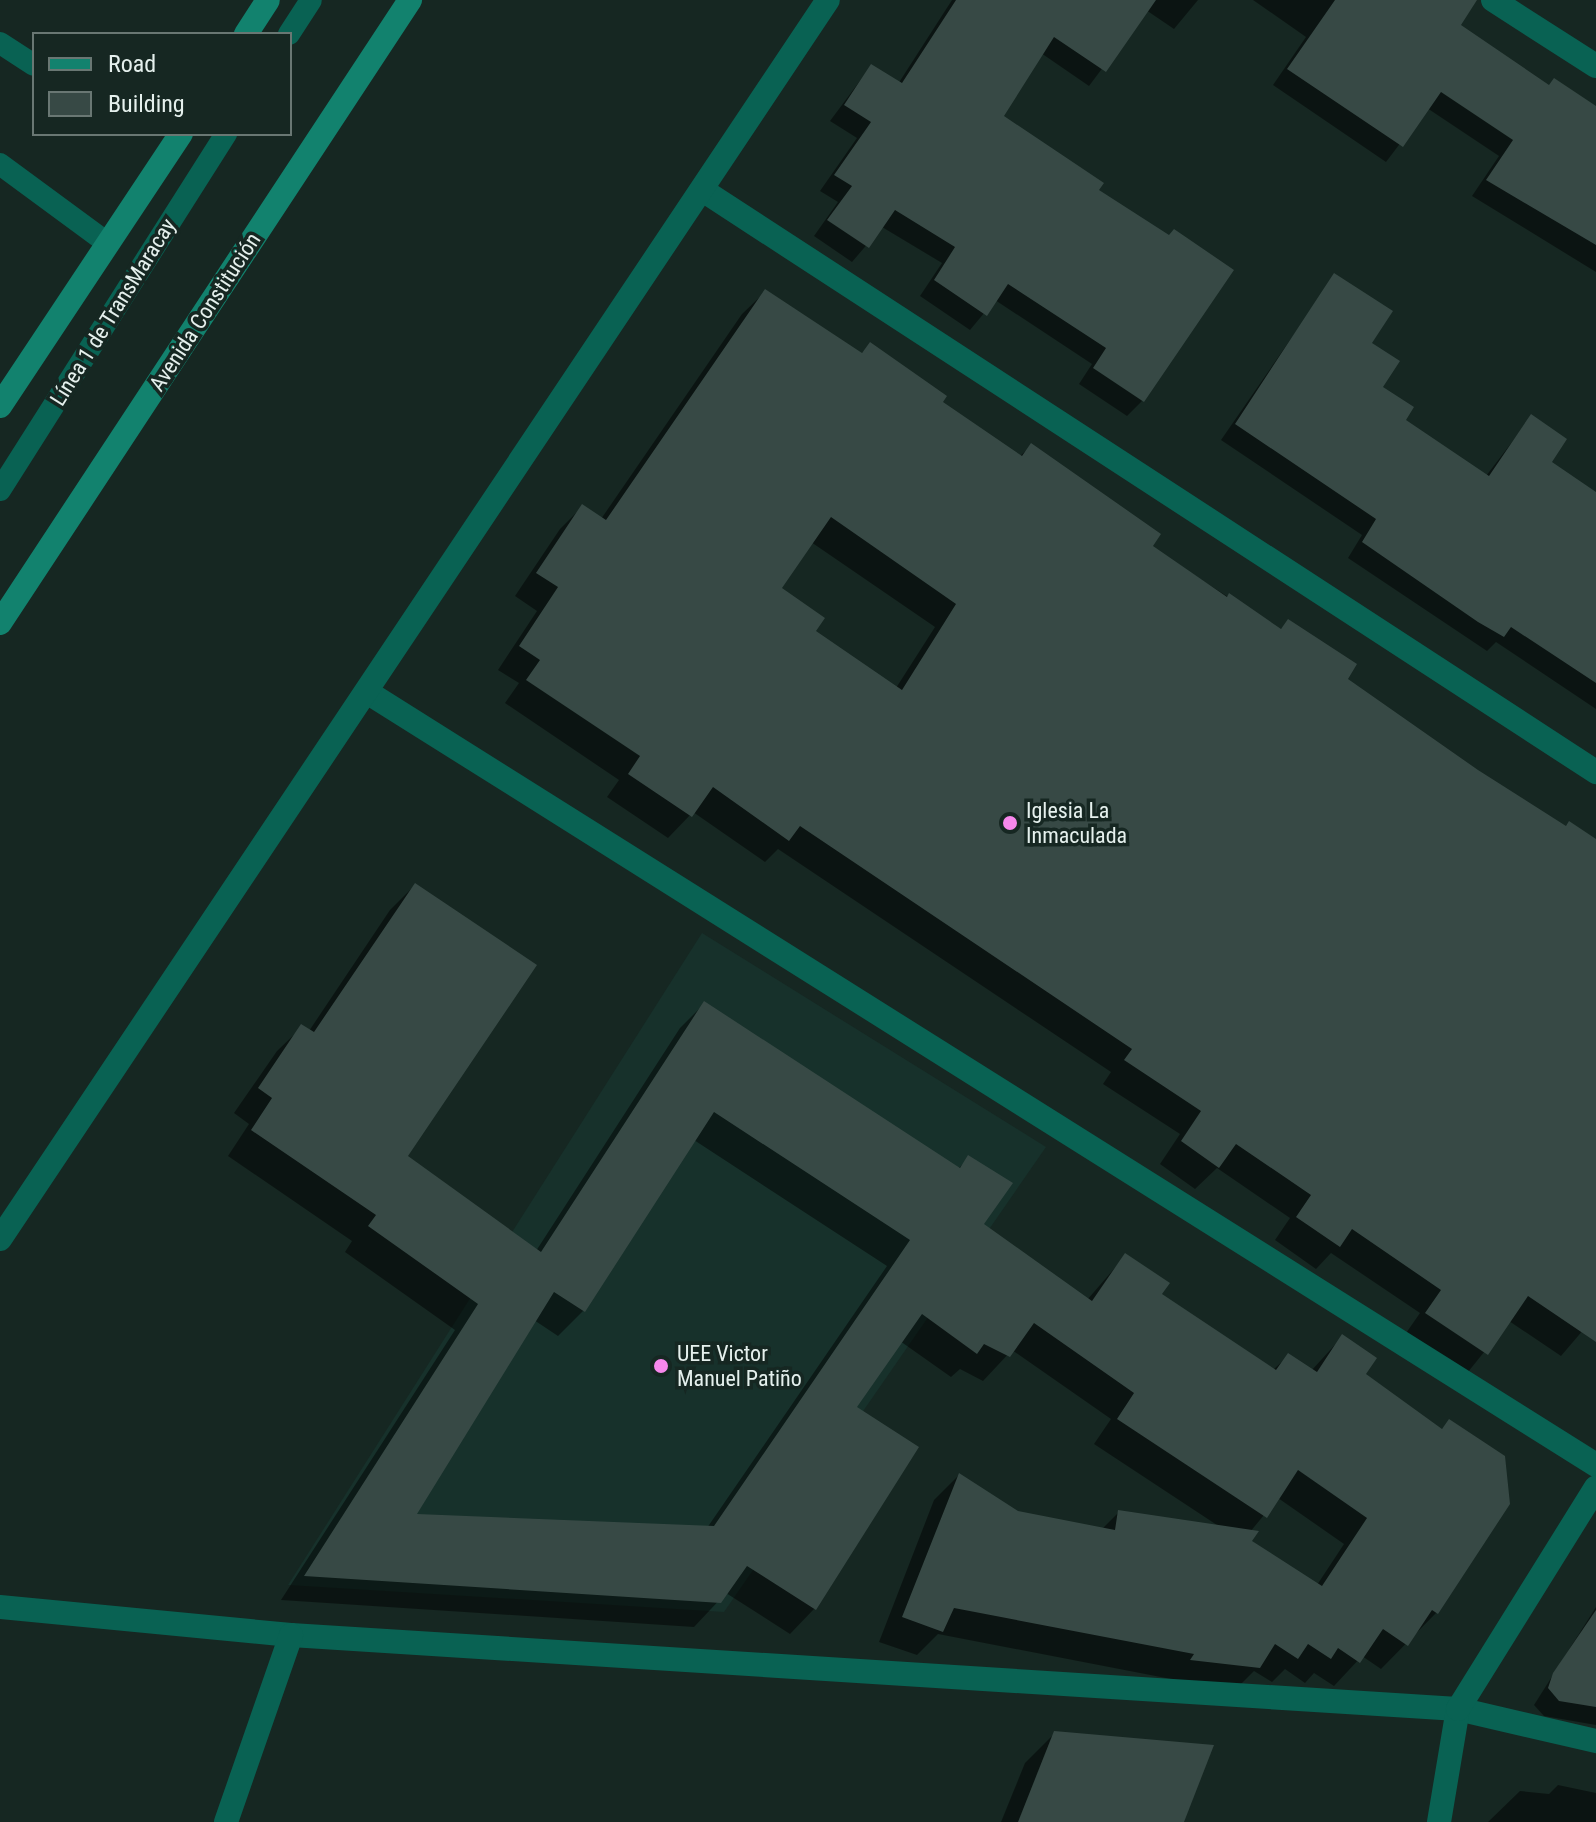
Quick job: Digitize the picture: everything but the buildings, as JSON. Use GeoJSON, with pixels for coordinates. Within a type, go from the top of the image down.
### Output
{"type":"FeatureCollection","features":[{"type":"Feature","properties":{"kind":"street"},"geometry":{"type":"LineString","coordinates":[[247,32],[268,0]]}},
{"type":"Feature","properties":{"kind":"street","name":"Avenida Constitución"},"geometry":{"type":"LineString","coordinates":[[0,623],[410,0]]}},
{"type":"Feature","properties":{"kind":"street"},"geometry":{"type":"LineString","coordinates":[[0,1239],[704,191],[828,0]]}},
{"type":"Feature","properties":{"kind":"street"},"geometry":{"type":"LineString","coordinates":[[1493,0],[1596,66]]}},
{"type":"Feature","properties":{"kind":"street"},"geometry":{"type":"LineString","coordinates":[[0,406],[180,136]]}},
{"type":"Feature","properties":{"kind":"street"},"geometry":{"type":"LineString","coordinates":[[704,191],[1596,772]]}},
{"type":"Feature","properties":{"kind":"street"},"geometry":{"type":"LineString","coordinates":[[367,692],[1596,1465]]}},
{"type":"Feature","properties":{"kind":"street"},"geometry":{"type":"LineString","coordinates":[[1439,1822],[1458,1709],[1596,1487]]}},
{"type":"Feature","properties":{"kind":"street"},"geometry":{"type":"LineString","coordinates":[[0,1607],[291,1635],[1458,1709],[1596,1741]]}},
{"type":"Feature","properties":{"kind":"street"},"geometry":{"type":"LineString","coordinates":[[226,1822],[291,1635]]}},
{"type":"Feature","properties":{"kind":"lane"},"geometry":{"type":"LineString","coordinates":[[290,32],[311,0]]}},
{"type":"Feature","properties":{"kind":"lane"},"geometry":{"type":"LineString","coordinates":[[0,43],[32,64]]}},
{"type":"Feature","properties":{"kind":"lane","name":"Línea 1 de TransMaracay"},"geometry":{"type":"LineString","coordinates":[[0,490],[225,136]]}},
{"type":"Feature","properties":{"kind":"lane"},"geometry":{"type":"LineString","coordinates":[[0,164],[107,243]]}},
{"type":"Feature","properties":{"kind":"shaded area","name":"UEE Victor Manuel Patiño"},"geometry":{"type":"Polygon","coordinates":[[[702,933],[1046,1147],[724,1612],[288,1585],[702,933]]]}},
{"type":"Feature","properties":{"kind":"place","name":"Iglesia La Inmaculada"},"geometry":{"type":"Point","coordinates":[1010,823]}},
{"type":"Feature","properties":{"kind":"place","name":"UEE Victor Manuel Patiño"},"geometry":{"type":"Point","coordinates":[661,1366]}}]}
